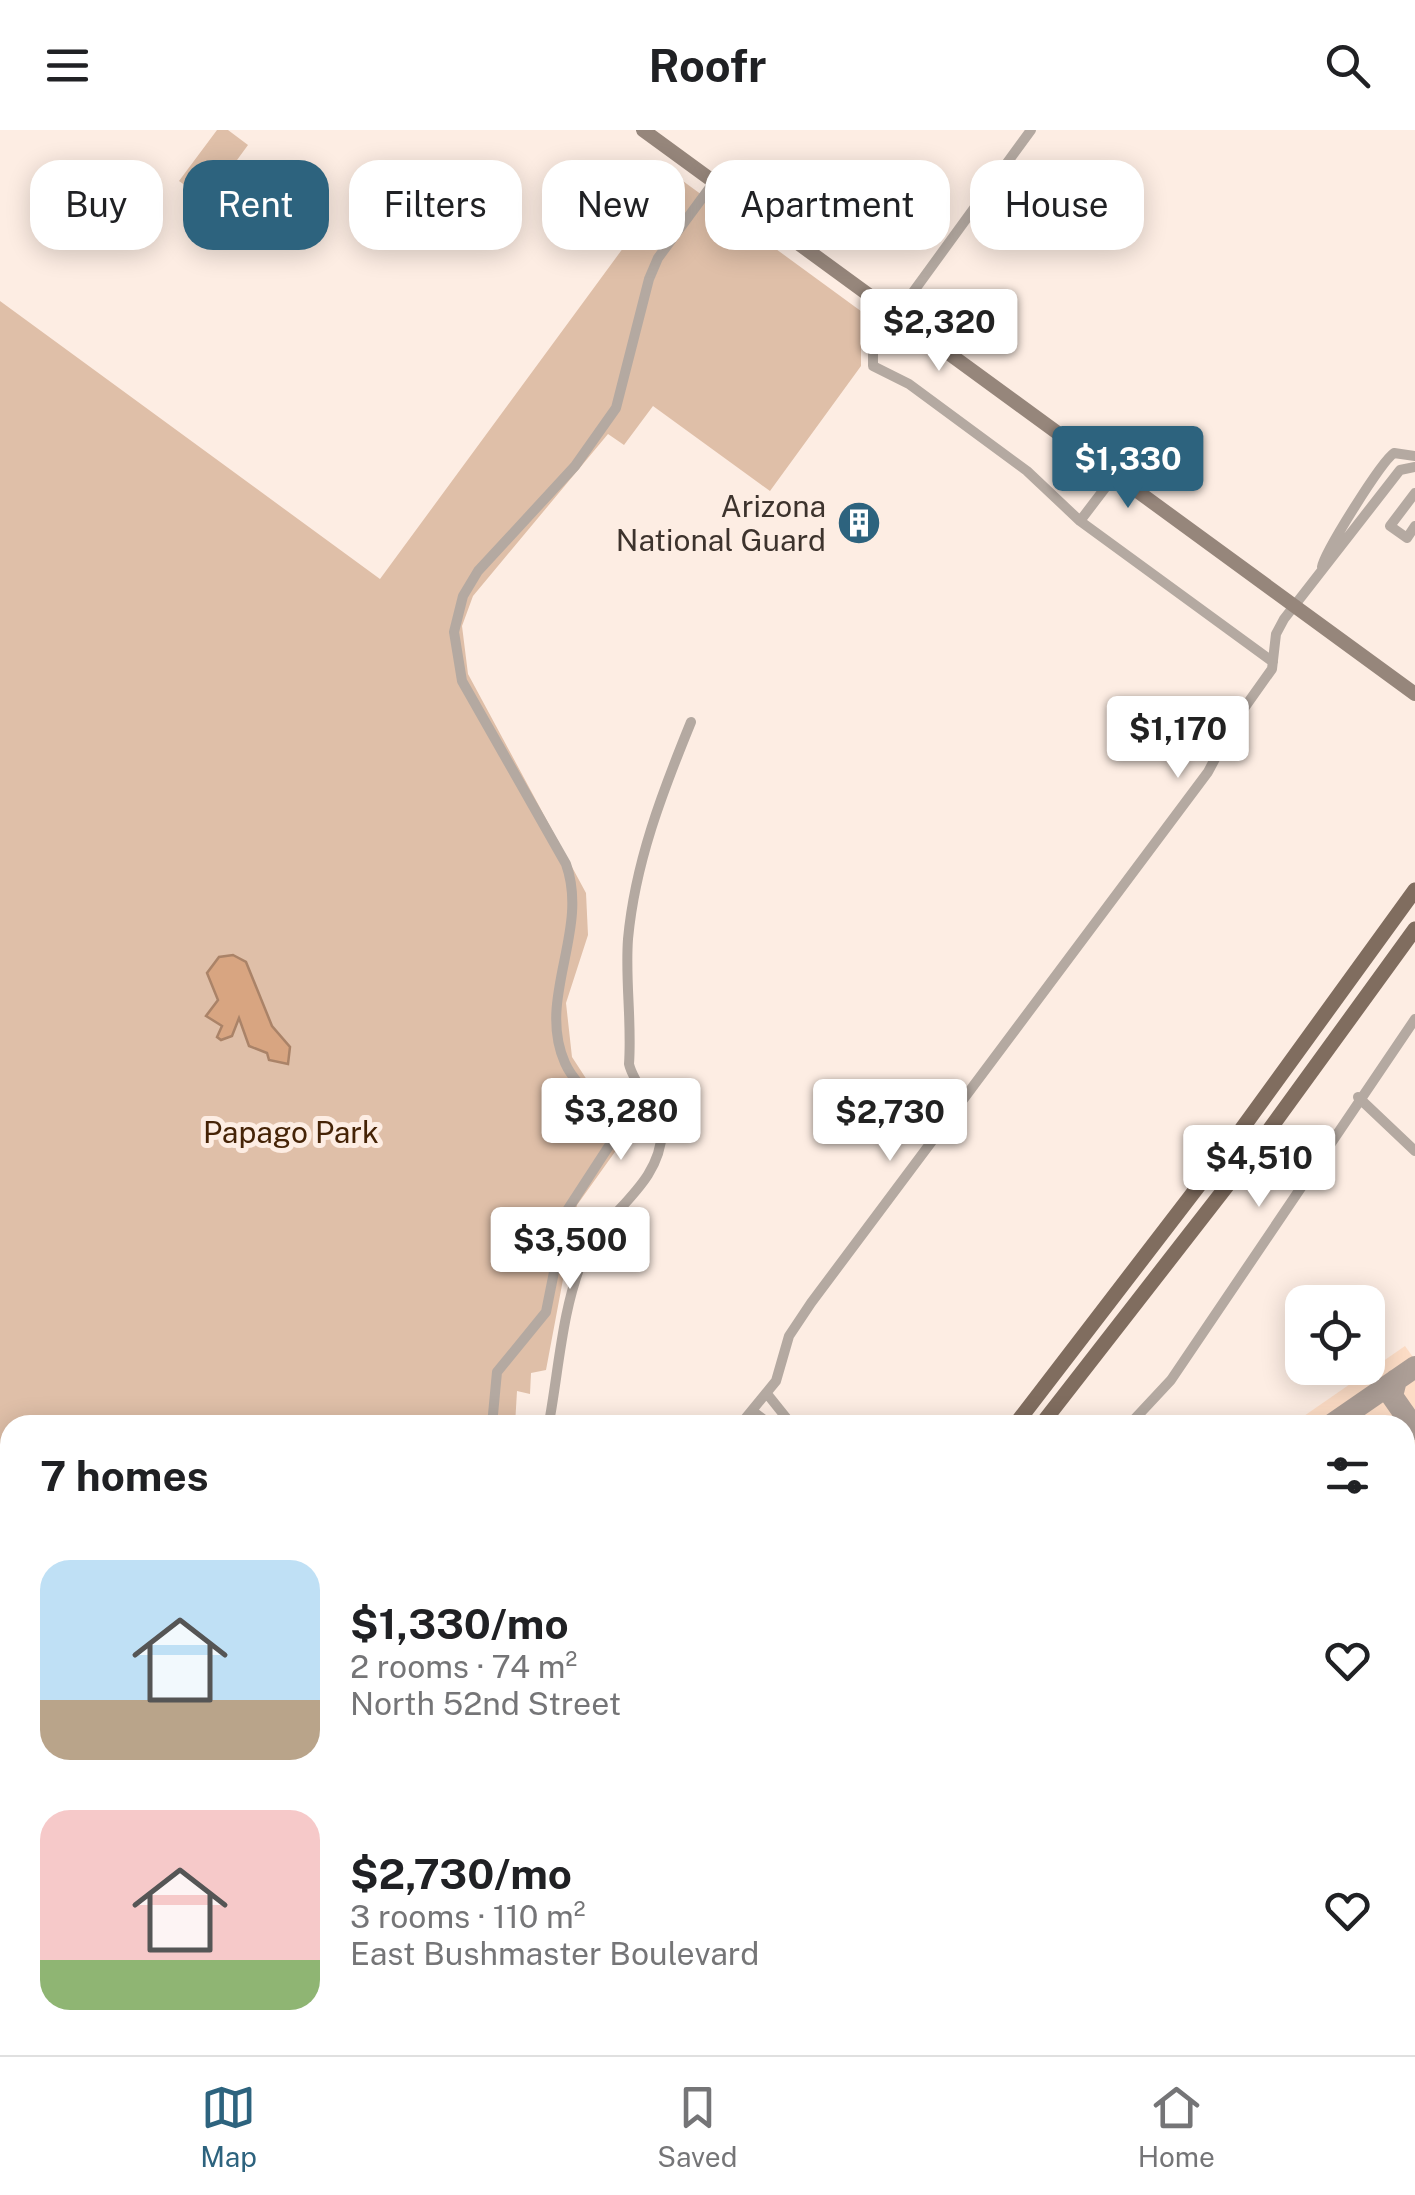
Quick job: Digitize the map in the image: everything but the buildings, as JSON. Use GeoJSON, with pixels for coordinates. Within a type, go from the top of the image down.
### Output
{"type":"FeatureCollection","features":[{"type":"Feature","properties":{"kind":"main road"},"geometry":{"type":"LineString","coordinates":[[644,130],[705,175]]}},
{"type":"Feature","properties":{"kind":"main road"},"geometry":{"type":"LineString","coordinates":[[807,250],[1415,694]]}},
{"type":"Feature","properties":{"kind":"main road"},"geometry":{"type":"LineString","coordinates":[[1023,1415],[1233,1142],[1415,890]]}},
{"type":"Feature","properties":{"kind":"main road"},"geometry":{"type":"LineString","coordinates":[[1049,1415],[1251,1154],[1415,929]]}},
{"type":"Feature","properties":{"kind":"street"},"geometry":{"type":"LineString","coordinates":[[1031,130],[896,315],[873,353],[873,366],[909,384],[1027,471],[1080,521],[1274,662]]}},
{"type":"Feature","properties":{"kind":"street"},"geometry":{"type":"LineString","coordinates":[[493,1415],[497,1372],[546,1312],[561,1228],[586,1176],[622,1126],[576,1081],[566,1064],[557,1016],[574,922],[573,886],[566,864],[462,681],[454,632],[458,609],[478,571],[575,466],[616,408],[654,268],[705,195]]}},
{"type":"Feature","properties":{"kind":"street"},"geometry":{"type":"LineString","coordinates":[[1322,567],[1323,556],[1387,458],[1400,452],[1415,456]]}},
{"type":"Feature","properties":{"kind":"street"},"geometry":{"type":"LineString","coordinates":[[1387,458],[1400,470]]}},
{"type":"Feature","properties":{"kind":"street"},"geometry":{"type":"LineString","coordinates":[[752,1415],[776,1381],[788,1336],[811,1303],[1196,790],[1274,662],[1276,634],[1284,619],[1400,470],[1415,466]]}},
{"type":"Feature","properties":{"kind":"street"},"geometry":{"type":"LineString","coordinates":[[1080,521],[1115,475]]}},
{"type":"Feature","properties":{"kind":"street"},"geometry":{"type":"LineString","coordinates":[[1415,492],[1390,526],[1407,538],[1415,526]]}},
{"type":"Feature","properties":{"kind":"street"},"geometry":{"type":"LineString","coordinates":[[550,1415],[583,1258],[638,1192],[661,1140],[662,1124],[633,1083],[628,937],[657,805],[690,722]]}},
{"type":"Feature","properties":{"kind":"street"},"geometry":{"type":"LineString","coordinates":[[1138,1415],[1171,1380],[1358,1097],[1415,1019]]}},
{"type":"Feature","properties":{"kind":"street"},"geometry":{"type":"LineString","coordinates":[[1358,1097],[1415,1151]]}},
{"type":"Feature","properties":{"kind":"street"},"geometry":{"type":"LineString","coordinates":[[768,1394],[784,1415]]}},
{"type":"Feature","properties":{"kind":"shaded area"},"geometry":{"type":"Polygon","coordinates":[[[233,955],[246,962],[272,1026],[290,1047],[288,1064],[269,1060],[267,1053],[249,1046],[239,1018],[232,1036],[221,1040],[217,1037],[222,1026],[206,1016],[218,1000],[207,973],[219,957],[233,955]]]}},
{"type":"Feature","properties":{"kind":"shaded area"},"geometry":{"type":"Polygon","coordinates":[[[1405,1346],[1415,1360],[1415,1415],[1305,1415],[1349,1385],[1385,1385],[1385,1360],[1405,1346]]]}},
{"type":"Feature","properties":{"kind":"green space"},"geometry":{"type":"Polygon","coordinates":[[[217,130],[228,130],[248,145],[237,160],[195,160],[217,130]]]}},
{"type":"Feature","properties":{"kind":"green space","name":"Papago Park"},"geometry":{"type":"Polygon","coordinates":[[[685,183],[705,197],[705,250],[777,250],[869,317],[871,326],[861,341],[861,366],[770,491],[653,406],[624,445],[608,434],[473,596],[462,626],[468,674],[586,893],[588,935],[566,1003],[572,1057],[587,1080],[637,1121],[577,1205],[546,1370],[531,1373],[530,1394],[517,1391],[516,1415],[0,1415],[0,301],[380,579],[622,250],[685,250],[685,183]]]}},
{"type":"Feature","properties":{"kind":"taxiway"},"geometry":{"type":"LineString","coordinates":[[1345,1415],[1415,1367]]}},
{"type":"Feature","properties":{"kind":"taxiway"},"geometry":{"type":"LineString","coordinates":[[1396,1380],[1392,1396],[1405,1415]]}},
{"type":"Feature","properties":{"kind":"taxiway"},"geometry":{"type":"LineString","coordinates":[[1415,1470],[1415,1483]]}},
{"type":"Feature","properties":{"kind":"place","name":"Arizona National Guard"},"geometry":{"type":"Point","coordinates":[859,523]}}]}
